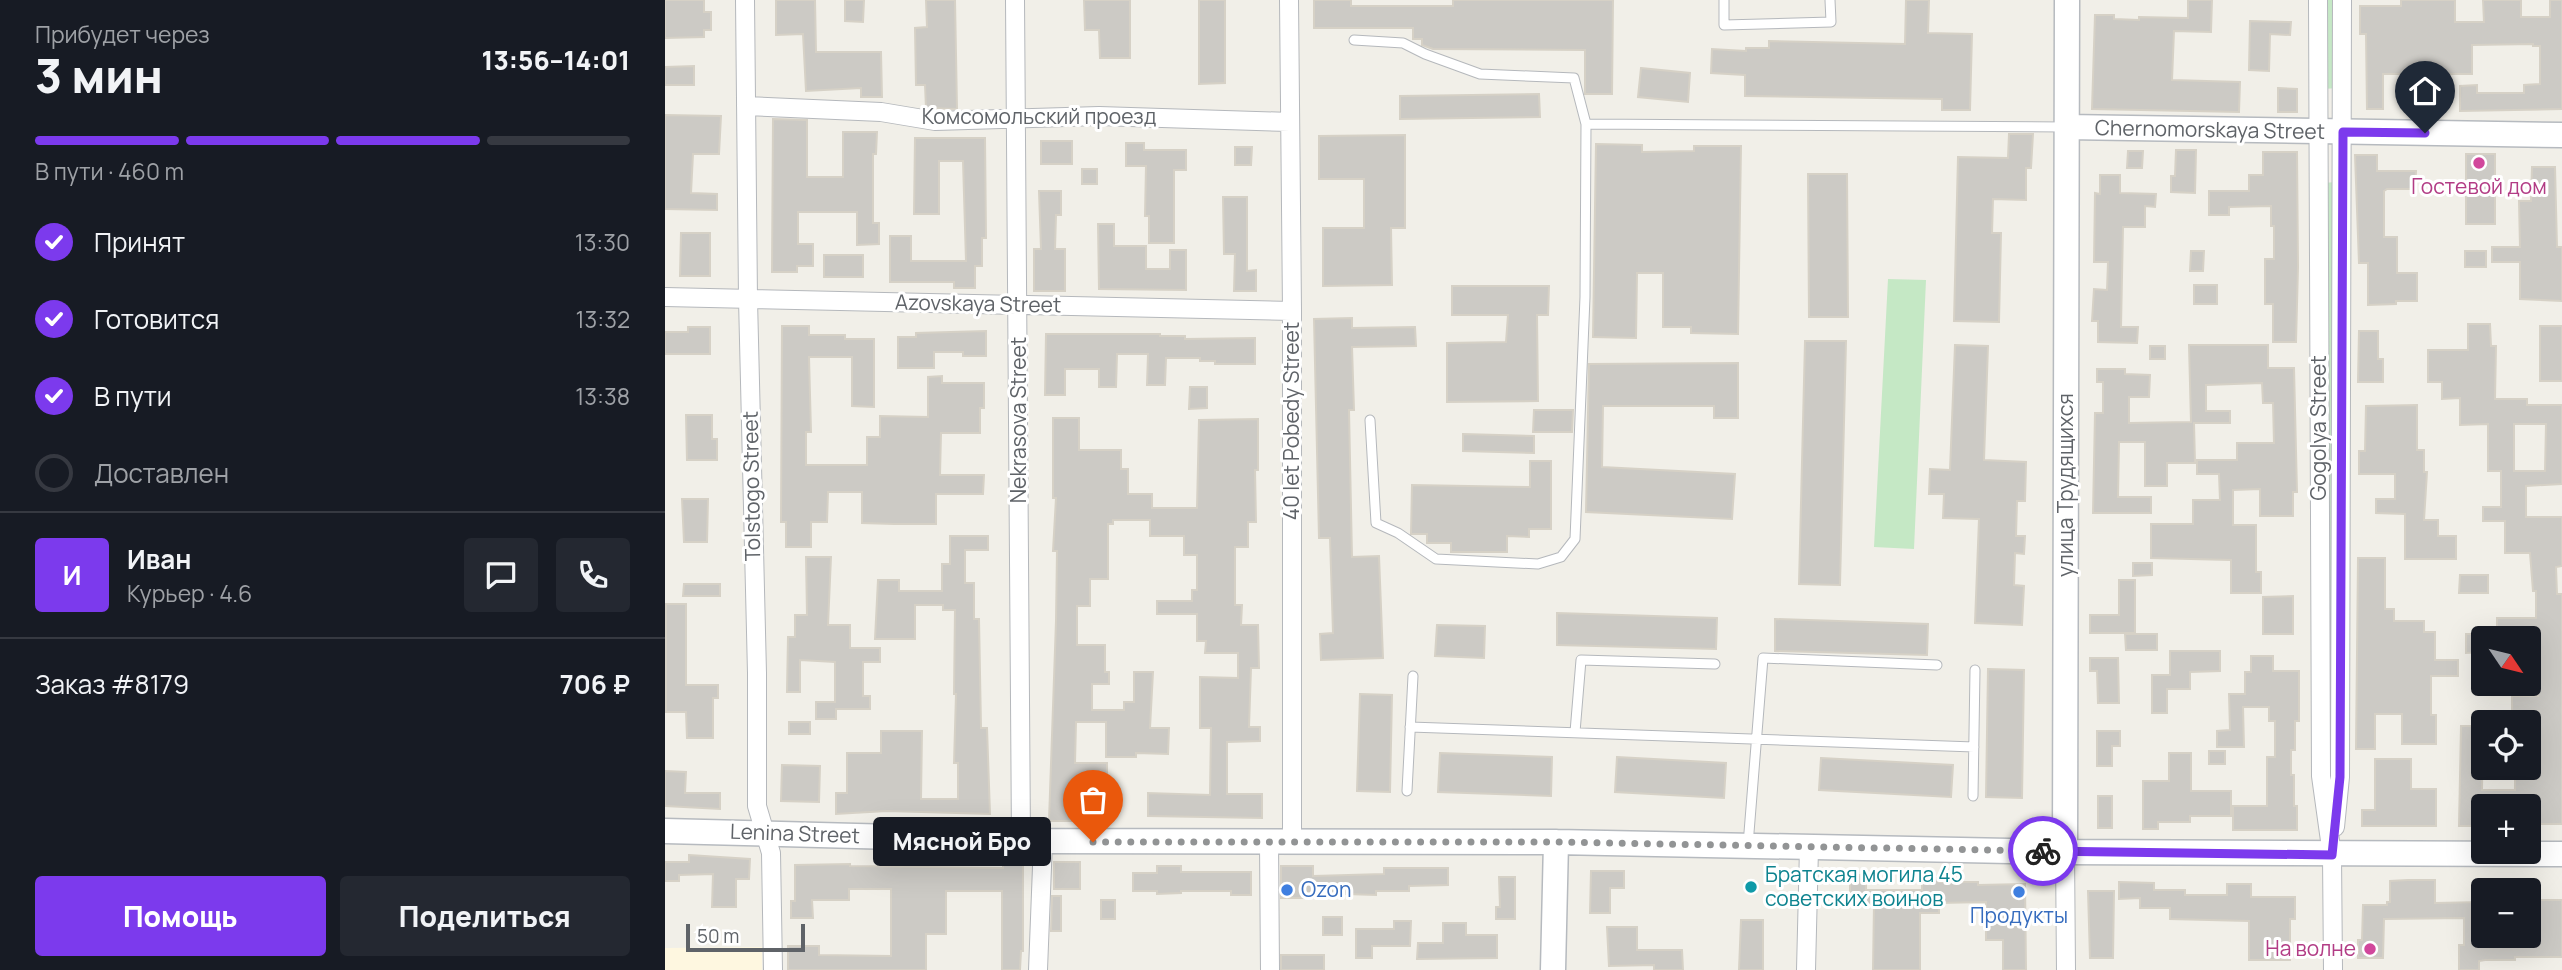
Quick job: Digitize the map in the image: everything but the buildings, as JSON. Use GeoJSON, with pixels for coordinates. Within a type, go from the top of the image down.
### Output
{"type":"FeatureCollection","features":[{"type":"Feature","properties":{"kind":"street","name":"Tolstogo Street"},"geometry":{"type":"LineString","coordinates":[[745,0],[757,806],[771,853],[773,970]]}},
{"type":"Feature","properties":{"kind":"street","name":"Nekrasova Street"},"geometry":{"type":"LineString","coordinates":[[1015,0],[1019,304],[1032,841],[1038,970]]}},
{"type":"Feature","properties":{"kind":"street","name":"40 let Pobedy Street"},"geometry":{"type":"LineString","coordinates":[[1271,970],[1281,843],[1292,311],[1289,0]]}},
{"type":"Feature","properties":{"kind":"street","name":"улица Трудящихся"},"geometry":{"type":"LineString","coordinates":[[2066,970],[2067,0]]}},
{"type":"Feature","properties":{"kind":"street","name":"Gogolya Street"},"geometry":{"type":"LineString","coordinates":[[2318,0],[2321,776],[2332,855]]}},
{"type":"Feature","properties":{"kind":"street","name":"Gogolya Street"},"geometry":{"type":"LineString","coordinates":[[2333,970],[2332,855],[2340,777],[2342,0]]}},
{"type":"Feature","properties":{"kind":"street","name":"Комсомольский проезд"},"geometry":{"type":"LineString","coordinates":[[746,106],[881,112],[935,121],[1098,116],[1290,122]]}},
{"type":"Feature","properties":{"kind":"street","name":"Chernomorskaya Street"},"geometry":{"type":"LineString","coordinates":[[2067,127],[2562,135]]}},
{"type":"Feature","properties":{"kind":"street","name":"Azovskaya Street"},"geometry":{"type":"LineString","coordinates":[[665,297],[1292,311]]}},
{"type":"Feature","properties":{"kind":"street","name":"Lenina Street"},"geometry":{"type":"LineString","coordinates":[[665,831],[1032,841],[1556,842],[2066,852],[2562,854]]}},
{"type":"Feature","properties":{"kind":"street"},"geometry":{"type":"LineString","coordinates":[[1553,970],[1556,842]]}},
{"type":"Feature","properties":{"kind":"street"},"geometry":{"type":"LineString","coordinates":[[1806,970],[1809,848]]}},
{"type":"Feature","properties":{"kind":"lane"},"geometry":{"type":"LineString","coordinates":[[1724,0],[1724,25],[1831,22],[1830,0]]}},
{"type":"Feature","properties":{"kind":"lane"},"geometry":{"type":"LineString","coordinates":[[1354,40],[1402,43],[1480,74],[1574,78],[1586,124],[1585,297],[1575,539],[1561,557],[1538,564],[1436,559],[1398,533],[1376,523],[1370,420]]}},
{"type":"Feature","properties":{"kind":"lane"},"geometry":{"type":"LineString","coordinates":[[1586,124],[2067,127]]}},
{"type":"Feature","properties":{"kind":"lane"},"geometry":{"type":"LineString","coordinates":[[1748,846],[1763,658],[1937,665]]}},
{"type":"Feature","properties":{"kind":"lane"},"geometry":{"type":"LineString","coordinates":[[1575,732],[1581,660],[1716,664]]}},
{"type":"Feature","properties":{"kind":"lane"},"geometry":{"type":"LineString","coordinates":[[1973,796],[1976,670]]}},
{"type":"Feature","properties":{"kind":"lane"},"geometry":{"type":"LineString","coordinates":[[1407,791],[1413,676]]}},
{"type":"Feature","properties":{"kind":"lane"},"geometry":{"type":"LineString","coordinates":[[1411,727],[1974,747]]}},
{"type":"Feature","properties":{"kind":"shaded area"},"geometry":{"type":"Polygon","coordinates":[[[762,947],[762,970],[665,970],[665,948],[762,947]]]}},
{"type":"Feature","properties":{"kind":"green space"},"geometry":{"type":"Polygon","coordinates":[[[2323,0],[2338,0],[2338,88],[2323,89],[2323,0]]]}},
{"type":"Feature","properties":{"kind":"green space"},"geometry":{"type":"Polygon","coordinates":[[[2336,182],[2337,779],[2325,781],[2323,183],[2336,182]]]}},
{"type":"Feature","properties":{"kind":"green space"},"geometry":{"type":"Polygon","coordinates":[[[1888,279],[1926,280],[1914,549],[1874,547],[1888,279]]]}},
{"type":"Feature","properties":{"kind":"way so far"},"geometry":{"type":"LineString","coordinates":[[1093,842],[1556,842],[2043,851]]}},
{"type":"Feature","properties":{"kind":"place","name":"Гостевой дом"},"geometry":{"type":"Point","coordinates":[2479,163]}},
{"type":"Feature","properties":{"kind":"place","name":"Мясной Бро"},"geometry":{"type":"Point","coordinates":[1093,842]}},
{"type":"Feature","properties":{"kind":"place","name":"Братская могила 45 советских воинов"},"geometry":{"type":"Point","coordinates":[1751,887]}},
{"type":"Feature","properties":{"kind":"place","name":"Ozon"},"geometry":{"type":"Point","coordinates":[1287,890]}},
{"type":"Feature","properties":{"kind":"place","name":"Продукты"},"geometry":{"type":"Point","coordinates":[2019,892]}},
{"type":"Feature","properties":{"kind":"place","name":"На волне"},"geometry":{"type":"Point","coordinates":[2370,949]}},
{"type":"Feature","properties":{"kind":"route"},"geometry":{"type":"LineString","coordinates":[[2043,851],[2332,855],[2340,777],[2343,132],[2425,133]]}}]}
